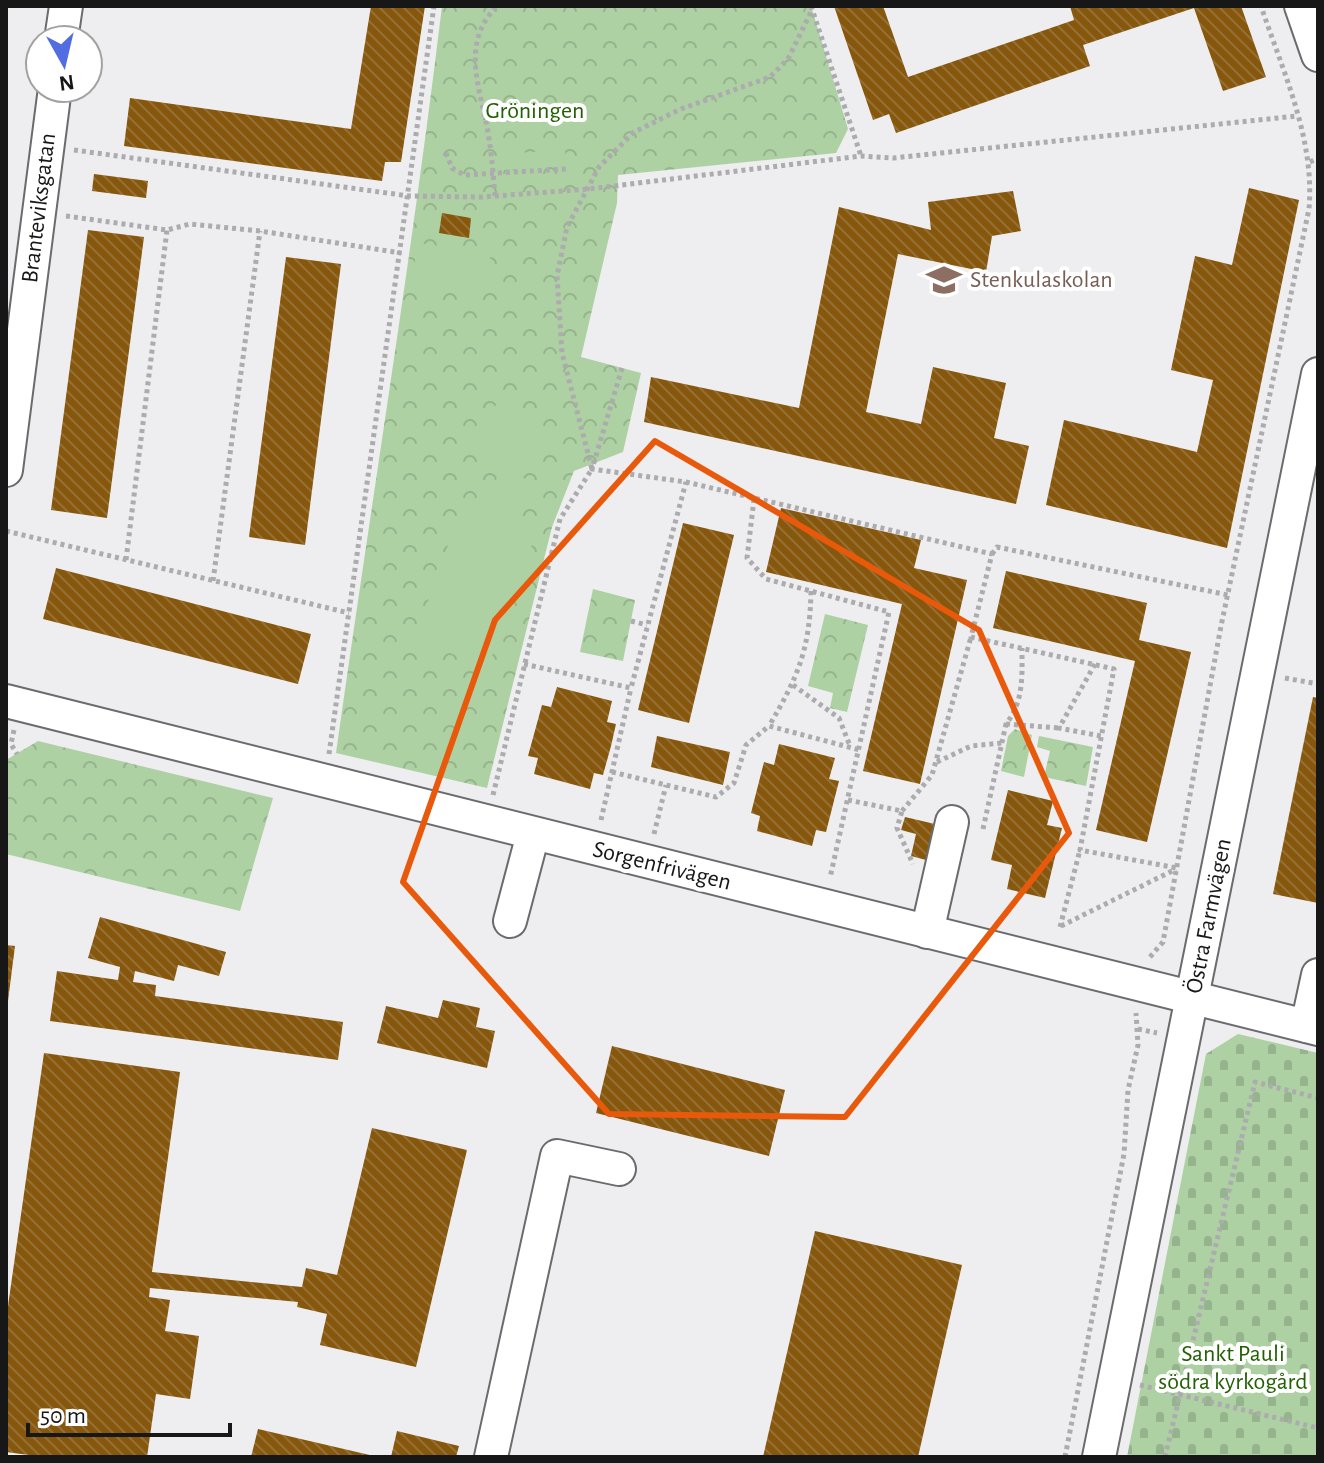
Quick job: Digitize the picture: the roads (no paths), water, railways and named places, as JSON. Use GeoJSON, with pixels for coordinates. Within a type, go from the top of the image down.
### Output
{"type":"FeatureCollection","features":[{"type":"Feature","properties":{"kind":"street"},"geometry":{"type":"LineString","coordinates":[[1301,6],[1318,55]]}},
{"type":"Feature","properties":{"kind":"street","name":"Branteviksgatan"},"geometry":{"type":"LineString","coordinates":[[6,470],[53,104]]}},
{"type":"Feature","properties":{"kind":"street","name":"Östra Farmvägen"},"geometry":{"type":"LineString","coordinates":[[1099,1457],[1318,374]]}},
{"type":"Feature","properties":{"kind":"street","name":"Sorgenfrivägen"},"geometry":{"type":"LineString","coordinates":[[6,701],[1312,1028]]}},
{"type":"Feature","properties":{"kind":"street"},"geometry":{"type":"LineString","coordinates":[[927,932],[952,822]]}},
{"type":"Feature","properties":{"kind":"street"},"geometry":{"type":"LineString","coordinates":[[510,921],[533,834]]}},
{"type":"Feature","properties":{"kind":"street"},"geometry":{"type":"LineString","coordinates":[[1312,1028],[1318,975]]}},
{"type":"Feature","properties":{"kind":"street"},"geometry":{"type":"LineString","coordinates":[[491,1457],[557,1156],[619,1169]]}},
{"type":"Feature","properties":{"kind":"place","name":"Stenkulaskolan"},"geometry":{"type":"Point","coordinates":[944,280]}},
{"type":"Feature","properties":{"kind":"park label","name":"Gröningen"},"geometry":{"type":"Point","coordinates":[535,111]}},
{"type":"Feature","properties":{"kind":"park label","name":"Sankt Pauli södra kyrkogård"},"geometry":{"type":"Point","coordinates":[1233,1368]}}]}
